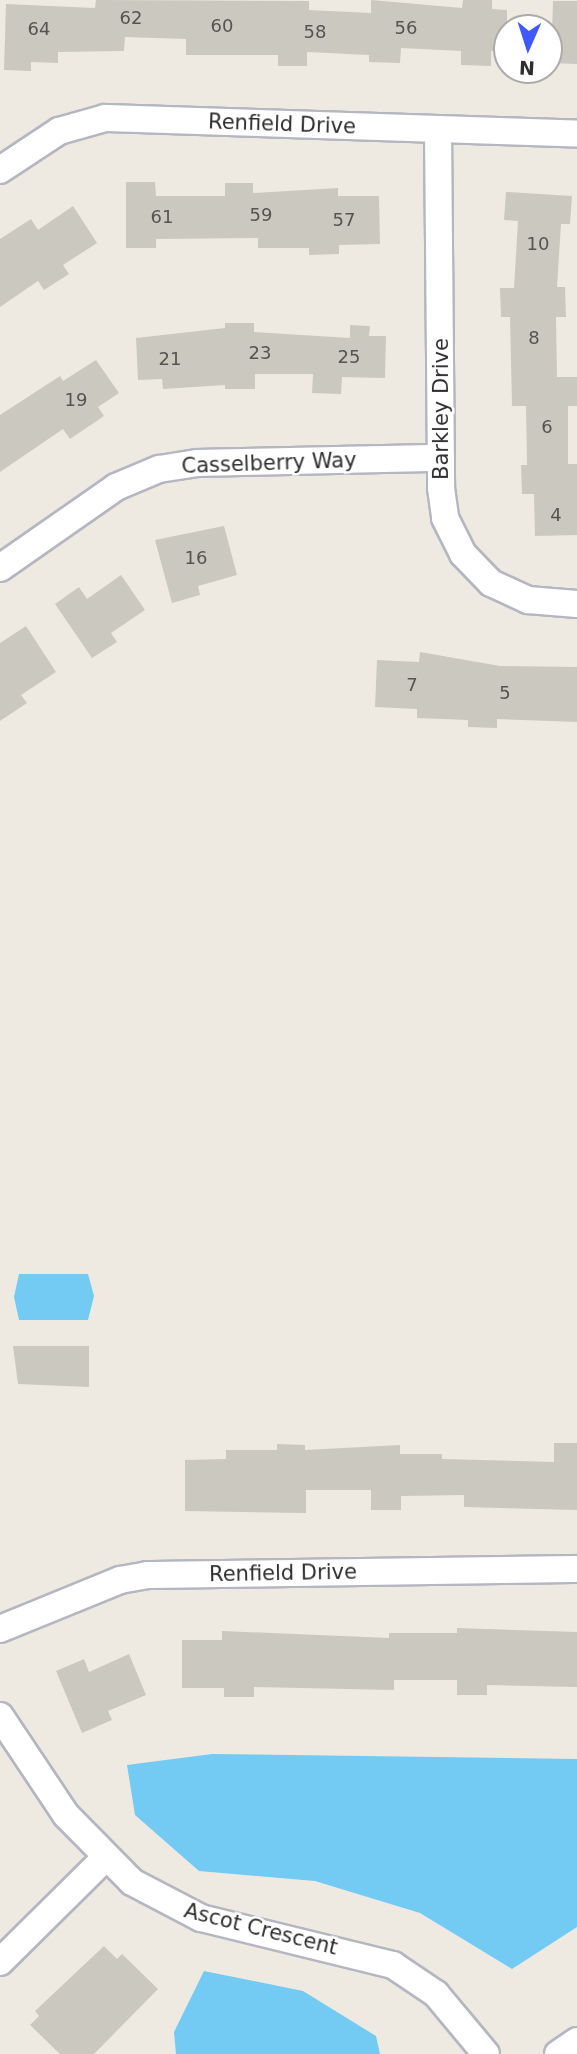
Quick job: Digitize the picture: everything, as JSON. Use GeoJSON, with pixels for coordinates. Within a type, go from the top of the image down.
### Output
{"type":"FeatureCollection","features":[{"type":"Feature","properties":{"kind":"street","name":"Renfield Drive"},"geometry":{"type":"LineString","coordinates":[[0,170],[59,131],[105,118],[577,134]]}},
{"type":"Feature","properties":{"kind":"street","name":"Barkley Drive"},"geometry":{"type":"LineString","coordinates":[[438,129],[441,458],[445,518],[457,546],[476,570],[518,597],[577,604]]}},
{"type":"Feature","properties":{"kind":"street","name":"Casselberry Way"},"geometry":{"type":"LineString","coordinates":[[0,568],[116,487],[159,469],[197,463],[441,458]]}},
{"type":"Feature","properties":{"kind":"street","name":"Renfield Drive"},"geometry":{"type":"LineString","coordinates":[[0,1629],[113,1583],[147,1575],[577,1569]]}},
{"type":"Feature","properties":{"kind":"street","name":"Ascot Crescent"},"geometry":{"type":"LineString","coordinates":[[0,1716],[44,1786],[104,1859],[153,1896],[201,1918],[393,1965],[436,1994],[486,2054]]}},
{"type":"Feature","properties":{"kind":"street"},"geometry":{"type":"LineString","coordinates":[[0,1962],[104,1859]]}},
{"type":"Feature","properties":{"kind":"street"},"geometry":{"type":"LineString","coordinates":[[558,2054],[577,2042]]}},
{"type":"Feature","properties":{"kind":"water"},"geometry":{"type":"Polygon","coordinates":[[[19,1274],[88,1274],[94,1296],[88,1320],[19,1320],[14,1297],[19,1274]]]}},
{"type":"Feature","properties":{"kind":"water"},"geometry":{"type":"Polygon","coordinates":[[[212,1754],[577,1759],[577,1927],[512,1969],[420,1913],[315,1881],[199,1871],[135,1815],[127,1765],[212,1754]]]}},
{"type":"Feature","properties":{"kind":"water"},"geometry":{"type":"Polygon","coordinates":[[[204,1971],[303,1991],[376,2036],[380,2054],[176,2054],[174,2032],[204,1971]]]}},
{"type":"Feature","properties":{"kind":"building"},"geometry":{"type":"Polygon","coordinates":[[[96,0],[309,1],[309,10],[371,13],[371,0],[462,8],[463,0],[492,0],[492,9],[507,10],[507,14],[493,14],[491,66],[461,65],[461,51],[401,48],[400,63],[369,62],[369,55],[307,52],[307,66],[278,66],[278,55],[186,55],[186,39],[125,37],[124,51],[58,52],[58,63],[31,62],[31,71],[4,70],[6,4],[95,8],[96,0]]]}},
{"type":"Feature","properties":{"kind":"building"},"geometry":{"type":"Polygon","coordinates":[[[553,1],[577,1],[577,64],[563,63],[563,14],[553,14],[553,1]]]}},
{"type":"Feature","properties":{"kind":"building"},"geometry":{"type":"Polygon","coordinates":[[[126,182],[155,182],[156,196],[225,196],[225,183],[253,183],[253,193],[338,188],[338,196],[379,196],[380,244],[339,245],[339,254],[309,255],[309,248],[258,248],[258,238],[156,239],[156,248],[126,248],[126,182]]]}},
{"type":"Feature","properties":{"kind":"building"},"geometry":{"type":"Polygon","coordinates":[[[506,192],[572,196],[570,224],[561,224],[557,287],[565,287],[566,317],[556,317],[557,377],[577,377],[577,406],[568,406],[568,464],[577,464],[577,535],[535,536],[534,494],[522,494],[521,465],[527,465],[526,406],[512,406],[510,317],[501,317],[500,288],[514,288],[518,221],[504,220],[506,192]]]}},
{"type":"Feature","properties":{"kind":"building"},"geometry":{"type":"Polygon","coordinates":[[[73,206],[97,243],[63,265],[69,274],[44,290],[38,281],[0,307],[0,239],[31,219],[38,230],[73,206]]]}},
{"type":"Feature","properties":{"kind":"building"},"geometry":{"type":"Polygon","coordinates":[[[225,323],[254,323],[254,332],[350,338],[350,325],[370,326],[369,336],[386,336],[385,378],[342,377],[341,394],[312,393],[313,374],[255,374],[255,389],[225,389],[225,385],[163,389],[162,379],[138,380],[136,338],[225,328],[225,323]]]}},
{"type":"Feature","properties":{"kind":"building"},"geometry":{"type":"Polygon","coordinates":[[[96,360],[119,393],[98,407],[104,416],[70,439],[63,429],[0,472],[0,415],[60,376],[63,381],[96,360]]]}},
{"type":"Feature","properties":{"kind":"building"},"geometry":{"type":"Polygon","coordinates":[[[224,526],[237,575],[198,586],[200,595],[172,603],[155,540],[224,526]]]}},
{"type":"Feature","properties":{"kind":"building"},"geometry":{"type":"Polygon","coordinates":[[[121,575],[145,610],[111,633],[117,642],[92,658],[55,604],[79,587],[87,599],[121,575]]]}},
{"type":"Feature","properties":{"kind":"building"},"geometry":{"type":"Polygon","coordinates":[[[26,626],[56,672],[21,695],[27,703],[0,721],[0,643],[26,626]]]}},
{"type":"Feature","properties":{"kind":"building"},"geometry":{"type":"Polygon","coordinates":[[[420,652],[500,666],[577,667],[577,722],[497,719],[497,728],[468,727],[468,720],[417,718],[417,709],[375,707],[377,660],[419,662],[420,652]]]}},
{"type":"Feature","properties":{"kind":"building"},"geometry":{"type":"Polygon","coordinates":[[[13,1346],[89,1346],[89,1387],[18,1384],[13,1346]]]}},
{"type":"Feature","properties":{"kind":"building"},"geometry":{"type":"Polygon","coordinates":[[[554,1443],[577,1443],[577,1510],[464,1507],[464,1495],[401,1496],[401,1510],[371,1510],[371,1490],[306,1490],[306,1513],[185,1511],[185,1460],[226,1459],[226,1450],[277,1450],[277,1444],[305,1445],[305,1450],[400,1445],[400,1454],[442,1454],[442,1459],[554,1462],[554,1443]]]}},
{"type":"Feature","properties":{"kind":"building"},"geometry":{"type":"Polygon","coordinates":[[[457,1628],[577,1632],[577,1687],[487,1685],[487,1695],[457,1695],[457,1680],[394,1680],[394,1690],[254,1687],[254,1697],[224,1697],[224,1688],[182,1688],[182,1640],[222,1640],[222,1631],[389,1638],[389,1633],[457,1633],[457,1628]]]}},
{"type":"Feature","properties":{"kind":"building"},"geometry":{"type":"Polygon","coordinates":[[[129,1654],[146,1695],[108,1711],[112,1720],[82,1733],[56,1671],[84,1659],[89,1672],[129,1654]]]}},
{"type":"Feature","properties":{"kind":"building"},"geometry":{"type":"Polygon","coordinates":[[[104,1946],[117,1959],[122,1954],[158,1989],[94,2054],[60,2054],[30,2025],[39,2016],[35,2011],[104,1946]]]}}]}
